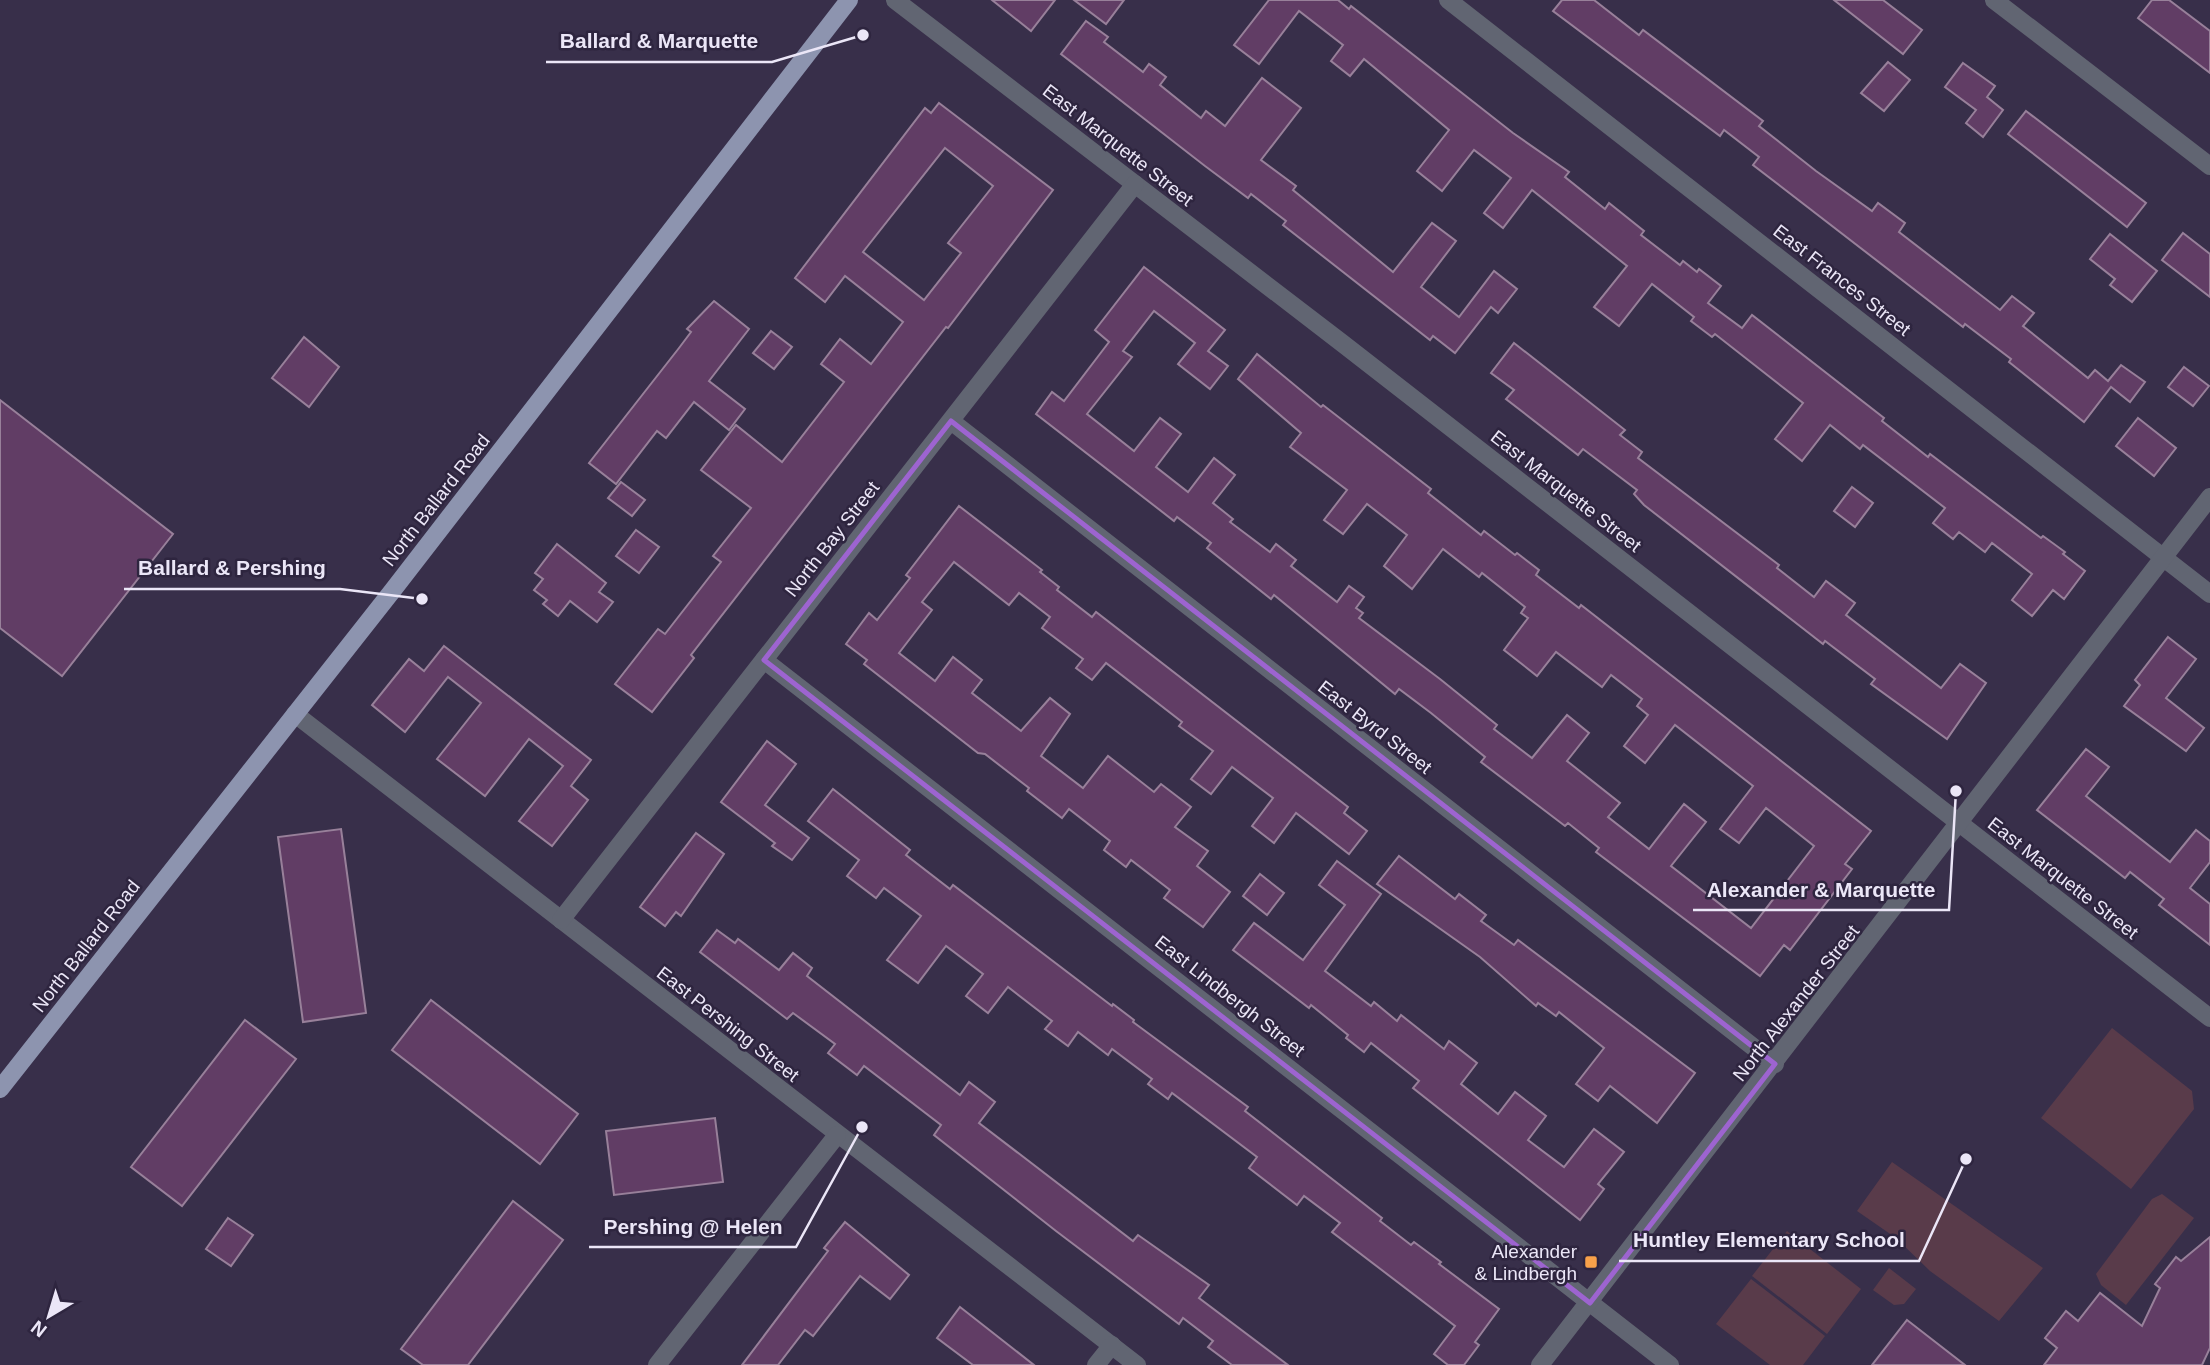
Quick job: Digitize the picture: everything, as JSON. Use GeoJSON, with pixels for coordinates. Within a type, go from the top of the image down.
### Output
{"type":"FeatureCollection","features":[{"type":"Feature","properties":{"kind":"main road","name":"North Ballard Road"},"geometry":{"type":"LineString","coordinates":[[0,1089],[849,0]]}},
{"type":"Feature","properties":{"kind":"street","name":"East Marquette Street"},"geometry":{"type":"LineString","coordinates":[[895,0],[2210,1018]]}},
{"type":"Feature","properties":{"kind":"street","name":"East Frances Street"},"geometry":{"type":"LineString","coordinates":[[1448,0],[2210,594]]}},
{"type":"Feature","properties":{"kind":"street"},"geometry":{"type":"LineString","coordinates":[[1994,0],[2210,166]]}},
{"type":"Feature","properties":{"kind":"street","name":"North Bay Street"},"geometry":{"type":"LineString","coordinates":[[561,920],[1135,184]]}},
{"type":"Feature","properties":{"kind":"street","name":"East Byrd Street"},"geometry":{"type":"LineString","coordinates":[[951,421],[1775,1064]]}},
{"type":"Feature","properties":{"kind":"street","name":"North Alexander Street"},"geometry":{"type":"LineString","coordinates":[[1540,1365],[1775,1064],[2210,497]]}},
{"type":"Feature","properties":{"kind":"street","name":"East Lindbergh Street"},"geometry":{"type":"LineString","coordinates":[[764,660],[1670,1365]]}},
{"type":"Feature","properties":{"kind":"street","name":"East Pershing Street"},"geometry":{"type":"LineString","coordinates":[[295,714],[1137,1365]]}},
{"type":"Feature","properties":{"kind":"street"},"geometry":{"type":"LineString","coordinates":[[657,1365],[837,1135]]}},
{"type":"Feature","properties":{"kind":"street"},"geometry":{"type":"LineString","coordinates":[[1096,1365],[1112,1345]]}},
{"type":"Feature","properties":{"kind":"highlighted area"},"geometry":{"type":"Polygon","coordinates":[[[951,421],[1775,1064],[1590,1303],[764,660],[951,421]]]}},
{"type":"Feature","properties":{"kind":"shaded area"},"geometry":{"type":"Polygon","coordinates":[[[2112,1028],[2192,1091],[2194,1109],[2131,1189],[2041,1118],[2112,1028]]]}},
{"type":"Feature","properties":{"kind":"shaded area"},"geometry":{"type":"Polygon","coordinates":[[[1892,1162],[2043,1268],[1999,1321],[1930,1271],[1896,1238],[1857,1211],[1892,1162]]]}},
{"type":"Feature","properties":{"kind":"shaded area"},"geometry":{"type":"Polygon","coordinates":[[[2162,1194],[2194,1218],[2126,1305],[2101,1285],[2096,1274],[2152,1199],[2162,1194]]]}},
{"type":"Feature","properties":{"kind":"shaded area"},"geometry":{"type":"Polygon","coordinates":[[[1787,1231],[1861,1289],[1827,1334],[1752,1276],[1787,1231]]]}},
{"type":"Feature","properties":{"kind":"shaded area"},"geometry":{"type":"Polygon","coordinates":[[[1889,1268],[1916,1289],[1904,1304],[1894,1305],[1873,1290],[1889,1268]]]}},
{"type":"Feature","properties":{"kind":"shaded area"},"geometry":{"type":"Polygon","coordinates":[[[1751,1279],[1825,1336],[1803,1365],[1770,1365],[1716,1324],[1751,1279]]]}},
{"type":"Feature","properties":{"kind":"building"},"geometry":{"type":"Polygon","coordinates":[[[992,0],[1055,0],[1031,31],[992,0]]]}},
{"type":"Feature","properties":{"kind":"building"},"geometry":{"type":"Polygon","coordinates":[[[1074,0],[1124,0],[1106,24],[1074,0]]]}},
{"type":"Feature","properties":{"kind":"building"},"geometry":{"type":"Polygon","coordinates":[[[1269,0],[1338,0],[1349,9],[1351,6],[1513,133],[1569,172],[1565,177],[1605,209],[1609,203],[1644,231],[1641,235],[1680,265],[1683,261],[1697,272],[1699,269],[1721,286],[1708,303],[1742,328],[1752,315],[1884,418],[1882,421],[1928,457],[1930,454],[2041,538],[2043,536],[2085,571],[2064,599],[2053,590],[2032,616],[2012,600],[2032,574],[1992,543],[1985,552],[1959,532],[1953,539],[1933,523],[1945,508],[1863,445],[1860,449],[1830,425],[1802,461],[1775,439],[1803,403],[1715,334],[1712,337],[1691,321],[1694,317],[1652,284],[1619,326],[1594,307],[1627,266],[1532,190],[1503,228],[1484,213],[1511,178],[1474,150],[1442,191],[1417,171],[1449,130],[1364,59],[1350,76],[1331,61],[1343,45],[1299,11],[1259,64],[1234,45],[1269,0]]]}},
{"type":"Feature","properties":{"kind":"building"},"geometry":{"type":"Polygon","coordinates":[[[1562,0],[1594,0],[1639,35],[1643,30],[1763,121],[1759,126],[1816,171],[1872,211],[1878,203],[1905,223],[1899,232],[2000,310],[2012,296],[2034,313],[2023,326],[2088,378],[2095,370],[2108,381],[2121,365],[2145,382],[2130,402],[2111,387],[2084,422],[2009,362],[2011,359],[1965,324],[1963,327],[1753,165],[1759,157],[1724,130],[1720,136],[1553,11],[1562,0]]]}},
{"type":"Feature","properties":{"kind":"building"},"geometry":{"type":"Polygon","coordinates":[[[1834,0],[1883,0],[1922,30],[1903,54],[1834,0]]]}},
{"type":"Feature","properties":{"kind":"building"},"geometry":{"type":"Polygon","coordinates":[[[2152,0],[2169,0],[2210,31],[2210,73],[2138,18],[2152,0]]]}},
{"type":"Feature","properties":{"kind":"building"},"geometry":{"type":"Polygon","coordinates":[[[1086,21],[1108,37],[1104,42],[1143,72],[1149,64],[1166,77],[1160,85],[1201,118],[1206,111],[1225,126],[1262,78],[1301,108],[1261,160],[1296,186],[1293,190],[1393,272],[1432,223],[1456,241],[1421,287],[1459,317],[1494,271],[1517,289],[1498,313],[1491,307],[1455,353],[1433,336],[1430,340],[1283,225],[1286,221],[1251,194],[1248,198],[1061,54],[1086,21]]]}},
{"type":"Feature","properties":{"kind":"building"},"geometry":{"type":"Polygon","coordinates":[[[1888,62],[1910,80],[1884,111],[1861,93],[1888,62]]]}},
{"type":"Feature","properties":{"kind":"building"},"geometry":{"type":"Polygon","coordinates":[[[1963,63],[1995,86],[1987,97],[2003,110],[1983,137],[1966,123],[1976,110],[1945,87],[1963,63]]]}},
{"type":"Feature","properties":{"kind":"building"},"geometry":{"type":"Polygon","coordinates":[[[939,103],[1053,190],[691,655],[694,658],[652,712],[615,684],[658,629],[665,634],[721,562],[713,556],[751,508],[701,470],[736,425],[782,462],[844,382],[821,364],[840,339],[871,364],[903,322],[845,276],[825,302],[795,278],[925,108],[931,113],[939,103]],[[945,148],[863,252],[924,300],[961,253],[948,243],[993,186],[945,148]]]}},
{"type":"Feature","properties":{"kind":"building"},"geometry":{"type":"Polygon","coordinates":[[[2026,111],[2146,203],[2127,227],[2008,134],[2026,111]]]}},
{"type":"Feature","properties":{"kind":"building"},"geometry":{"type":"Polygon","coordinates":[[[2183,233],[2210,254],[2210,297],[2162,260],[2183,233]]]}},
{"type":"Feature","properties":{"kind":"building"},"geometry":{"type":"Polygon","coordinates":[[[2110,234],[2157,271],[2132,302],[2110,285],[2115,279],[2090,259],[2110,234]]]}},
{"type":"Feature","properties":{"kind":"building"},"geometry":{"type":"Polygon","coordinates":[[[1144,267],[1225,330],[1208,351],[1228,366],[1210,389],[1178,364],[1195,343],[1154,311],[1123,351],[1132,357],[1087,414],[1134,451],[1160,418],[1181,434],[1156,467],[1188,492],[1214,458],[1235,475],[1213,503],[1233,519],[1230,522],[1270,552],[1276,544],[1296,560],[1291,566],[1337,602],[1349,586],[1364,597],[1356,608],[1363,613],[1359,618],[1497,725],[1494,729],[1532,758],[1567,715],[1589,733],[1567,761],[1620,803],[1608,817],[1649,849],[1684,804],[1706,822],[1671,866],[1751,928],[1814,846],[1766,808],[1739,843],[1720,829],[1753,786],[1675,725],[1645,763],[1624,746],[1648,715],[1637,706],[1642,699],[1611,675],[1602,687],[1556,652],[1537,676],[1504,650],[1528,618],[1521,613],[1525,607],[1482,573],[1479,577],[1443,549],[1412,589],[1384,566],[1407,535],[1367,504],[1343,534],[1324,520],[1347,490],[1290,447],[1301,433],[1238,379],[1257,354],[1321,407],[1323,405],[1431,489],[1428,493],[1481,535],[1484,531],[1515,555],[1517,553],[1539,570],[1536,575],[1579,608],[1581,605],[1871,831],[1845,864],[1852,869],[1790,950],[1784,945],[1760,976],[1596,852],[1599,848],[1568,823],[1565,826],[1481,762],[1485,757],[1431,713],[1399,689],[1395,694],[1274,595],[1271,599],[1207,548],[1211,543],[1177,517],[1174,521],[1036,414],[1052,392],[1064,401],[1109,342],[1095,330],[1144,267]]]}},
{"type":"Feature","properties":{"kind":"building"},"geometry":{"type":"Polygon","coordinates":[[[714,301],[749,329],[709,381],[745,409],[729,430],[694,402],[666,438],[657,431],[616,484],[589,463],[691,332],[687,329],[714,301]]]}},
{"type":"Feature","properties":{"kind":"building"},"geometry":{"type":"Polygon","coordinates":[[[771,331],[792,347],[774,369],[753,353],[771,331]]]}},
{"type":"Feature","properties":{"kind":"building"},"geometry":{"type":"Polygon","coordinates":[[[304,337],[339,367],[309,407],[272,378],[304,337]]]}},
{"type":"Feature","properties":{"kind":"building"},"geometry":{"type":"Polygon","coordinates":[[[1514,343],[1625,430],[1620,435],[1642,452],[1638,458],[1779,565],[1777,568],[1814,597],[1826,581],[1855,603],[1846,615],[1941,688],[1960,664],[1986,683],[1947,739],[1871,684],[1875,679],[1825,641],[1823,644],[1644,505],[1634,494],[1637,490],[1583,449],[1578,455],[1506,399],[1514,390],[1491,373],[1514,343]]]}},
{"type":"Feature","properties":{"kind":"building"},"geometry":{"type":"Polygon","coordinates":[[[2184,367],[2209,386],[2193,406],[2168,387],[2184,367]]]}},
{"type":"Feature","properties":{"kind":"building"},"geometry":{"type":"Polygon","coordinates":[[[0,400],[173,534],[62,676],[0,628],[0,400]]]}},
{"type":"Feature","properties":{"kind":"building"},"geometry":{"type":"Polygon","coordinates":[[[2138,418],[2176,448],[2154,476],[2116,446],[2138,418]]]}},
{"type":"Feature","properties":{"kind":"building"},"geometry":{"type":"Polygon","coordinates":[[[621,482],[645,500],[632,516],[608,498],[621,482]]]}},
{"type":"Feature","properties":{"kind":"building"},"geometry":{"type":"Polygon","coordinates":[[[1852,487],[1873,503],[1855,527],[1834,511],[1852,487]]]}},
{"type":"Feature","properties":{"kind":"building"},"geometry":{"type":"Polygon","coordinates":[[[959,506],[1042,570],[1040,572],[1059,587],[1057,590],[1092,617],[1096,612],[1348,807],[1344,813],[1367,831],[1349,854],[1296,813],[1274,843],[1252,826],[1273,798],[1232,767],[1211,794],[1191,779],[1213,751],[1179,726],[1182,722],[1106,663],[1092,680],[1076,668],[1083,659],[1042,628],[1050,617],[1019,593],[1009,605],[954,562],[922,602],[932,610],[899,653],[935,681],[953,657],[982,680],[972,693],[1021,731],[1050,698],[1070,714],[1041,756],[1083,788],[1108,756],[1154,792],[1161,784],[1191,807],[1175,827],[1208,851],[1197,866],[1230,892],[1203,927],[1164,898],[1170,890],[1131,860],[1126,867],[1104,850],[1110,841],[1069,809],[1062,818],[1027,791],[1029,788],[985,754],[978,753],[864,664],[867,660],[846,644],[869,613],[877,620],[910,578],[906,575],[959,506]]]}},
{"type":"Feature","properties":{"kind":"building"},"geometry":{"type":"Polygon","coordinates":[[[636,530],[659,547],[639,573],[616,556],[636,530]]]}},
{"type":"Feature","properties":{"kind":"building"},"geometry":{"type":"Polygon","coordinates":[[[557,544],[606,583],[599,592],[613,602],[597,622],[570,601],[558,616],[543,604],[547,600],[534,590],[543,579],[535,573],[557,544]]]}},
{"type":"Feature","properties":{"kind":"building"},"geometry":{"type":"Polygon","coordinates":[[[2168,637],[2196,659],[2166,698],[2204,728],[2186,751],[2124,706],[2140,685],[2135,680],[2168,637]]]}},
{"type":"Feature","properties":{"kind":"building"},"geometry":{"type":"Polygon","coordinates":[[[444,646],[591,760],[571,786],[588,800],[552,846],[519,821],[563,766],[529,739],[485,796],[437,759],[481,703],[448,677],[405,732],[372,705],[409,659],[424,671],[444,646]]]}},
{"type":"Feature","properties":{"kind":"building"},"geometry":{"type":"Polygon","coordinates":[[[767,741],[796,764],[765,805],[809,838],[792,860],[772,846],[775,843],[721,802],[767,741]]]}},
{"type":"Feature","properties":{"kind":"building"},"geometry":{"type":"Polygon","coordinates":[[[2086,749],[2109,767],[2086,796],[2170,862],[2196,830],[2210,841],[2210,862],[2190,888],[2210,904],[2210,945],[2159,905],[2164,899],[2130,872],[2125,878],[2037,810],[2086,749]]]}},
{"type":"Feature","properties":{"kind":"building"},"geometry":{"type":"Polygon","coordinates":[[[833,789],[910,850],[906,855],[950,889],[953,885],[1248,1107],[1245,1111],[1382,1218],[1380,1221],[1411,1245],[1414,1242],[1499,1309],[1475,1342],[1479,1345],[1464,1365],[1448,1365],[1434,1354],[1455,1326],[1332,1232],[1340,1223],[1304,1196],[1297,1205],[1249,1168],[1257,1157],[1172,1093],[1168,1099],[1148,1084],[1152,1079],[1112,1049],[1108,1055],[1078,1032],[1068,1046],[1045,1029],[1052,1021],[1008,987],[988,1013],[966,996],[983,974],[946,946],[918,983],[887,960],[921,916],[884,888],[876,898],[847,876],[859,860],[808,821],[833,789]]]}},
{"type":"Feature","properties":{"kind":"building"},"geometry":{"type":"Polygon","coordinates":[[[341,829],[366,1013],[303,1022],[278,837],[341,829]]]}},
{"type":"Feature","properties":{"kind":"building"},"geometry":{"type":"Polygon","coordinates":[[[696,833],[724,854],[681,916],[676,912],[665,926],[640,907],[696,833]]]}},
{"type":"Feature","properties":{"kind":"building"},"geometry":{"type":"Polygon","coordinates":[[[1399,856],[1455,899],[1459,894],[1486,915],[1481,921],[1514,945],[1518,940],[1695,1073],[1657,1123],[1610,1086],[1598,1101],[1576,1084],[1604,1048],[1559,1012],[1556,1016],[1538,1003],[1536,1006],[1480,957],[1377,884],[1399,856]]]}},
{"type":"Feature","properties":{"kind":"building"},"geometry":{"type":"Polygon","coordinates":[[[1337,861],[1381,894],[1325,971],[1371,1006],[1374,1002],[1397,1021],[1401,1015],[1444,1049],[1449,1041],[1477,1063],[1461,1084],[1498,1114],[1515,1092],[1546,1116],[1528,1140],[1564,1167],[1594,1129],[1624,1152],[1598,1184],[1604,1189],[1580,1220],[1413,1088],[1419,1081],[1371,1043],[1364,1052],[1346,1038],[1348,1035],[1311,1005],[1309,1008],[1233,950],[1254,923],[1303,960],[1345,905],[1319,885],[1337,861]]]}},
{"type":"Feature","properties":{"kind":"building"},"geometry":{"type":"Polygon","coordinates":[[[1260,874],[1284,893],[1267,915],[1243,896],[1260,874]]]}},
{"type":"Feature","properties":{"kind":"building"},"geometry":{"type":"Polygon","coordinates":[[[717,930],[735,943],[738,939],[779,970],[793,953],[812,968],[807,976],[960,1095],[969,1082],[995,1102],[979,1123],[1133,1241],[1138,1235],[1209,1285],[1199,1298],[1288,1365],[1232,1365],[1208,1347],[1213,1341],[1183,1318],[1179,1324],[934,1135],[941,1125],[864,1066],[857,1075],[828,1053],[835,1044],[793,1013],[787,1019],[700,952],[717,930]]]}},
{"type":"Feature","properties":{"kind":"building"},"geometry":{"type":"Polygon","coordinates":[[[431,1000],[578,1114],[540,1164],[392,1050],[431,1000]]]}},
{"type":"Feature","properties":{"kind":"building"},"geometry":{"type":"Polygon","coordinates":[[[245,1020],[296,1059],[182,1206],[131,1167],[245,1020]]]}},
{"type":"Feature","properties":{"kind":"building"},"geometry":{"type":"Polygon","coordinates":[[[715,1118],[723,1182],[614,1195],[606,1131],[715,1118]]]}},
{"type":"Feature","properties":{"kind":"building"},"geometry":{"type":"Polygon","coordinates":[[[513,1201],[563,1240],[468,1365],[423,1365],[401,1349],[513,1201]]]}},
{"type":"Feature","properties":{"kind":"building"},"geometry":{"type":"Polygon","coordinates":[[[228,1218],[253,1235],[231,1266],[206,1249],[228,1218]]]}},
{"type":"Feature","properties":{"kind":"building"},"geometry":{"type":"Polygon","coordinates":[[[845,1222],[909,1275],[890,1299],[860,1276],[813,1336],[805,1330],[778,1365],[742,1365],[828,1251],[824,1248],[845,1222]]]}},
{"type":"Feature","properties":{"kind":"building"},"geometry":{"type":"Polygon","coordinates":[[[2210,1237],[2210,1348],[2202,1365],[2044,1365],[2057,1348],[2045,1338],[2066,1311],[2078,1321],[2100,1293],[2142,1326],[2160,1288],[2155,1284],[2176,1257],[2181,1261],[2210,1237]]]}},
{"type":"Feature","properties":{"kind":"building"},"geometry":{"type":"Polygon","coordinates":[[[960,1307],[1034,1365],[973,1365],[937,1338],[960,1307]]]}},
{"type":"Feature","properties":{"kind":"building"},"geometry":{"type":"Polygon","coordinates":[[[1907,1320],[1965,1365],[1872,1365],[1907,1320]]]}},
{"type":"Feature","properties":{"kind":"place","name":"Ballard & Marquette"},"geometry":{"type":"Point","coordinates":[863,35]}},
{"type":"Feature","properties":{"kind":"place","name":"Ballard & Pershing"},"geometry":{"type":"Point","coordinates":[422,599]}},
{"type":"Feature","properties":{"kind":"place","name":"Alexander & Marquette"},"geometry":{"type":"Point","coordinates":[1956,791]}},
{"type":"Feature","properties":{"kind":"place","name":"Pershing @ Helen"},"geometry":{"type":"Point","coordinates":[862,1127]}},
{"type":"Feature","properties":{"kind":"place","name":"Huntley Elementary School"},"geometry":{"type":"Point","coordinates":[1966,1159]}},
{"type":"Feature","properties":{"kind":"place","name":"Alexander & Lindbergh"},"geometry":{"type":"Point","coordinates":[1591,1262]}}]}
